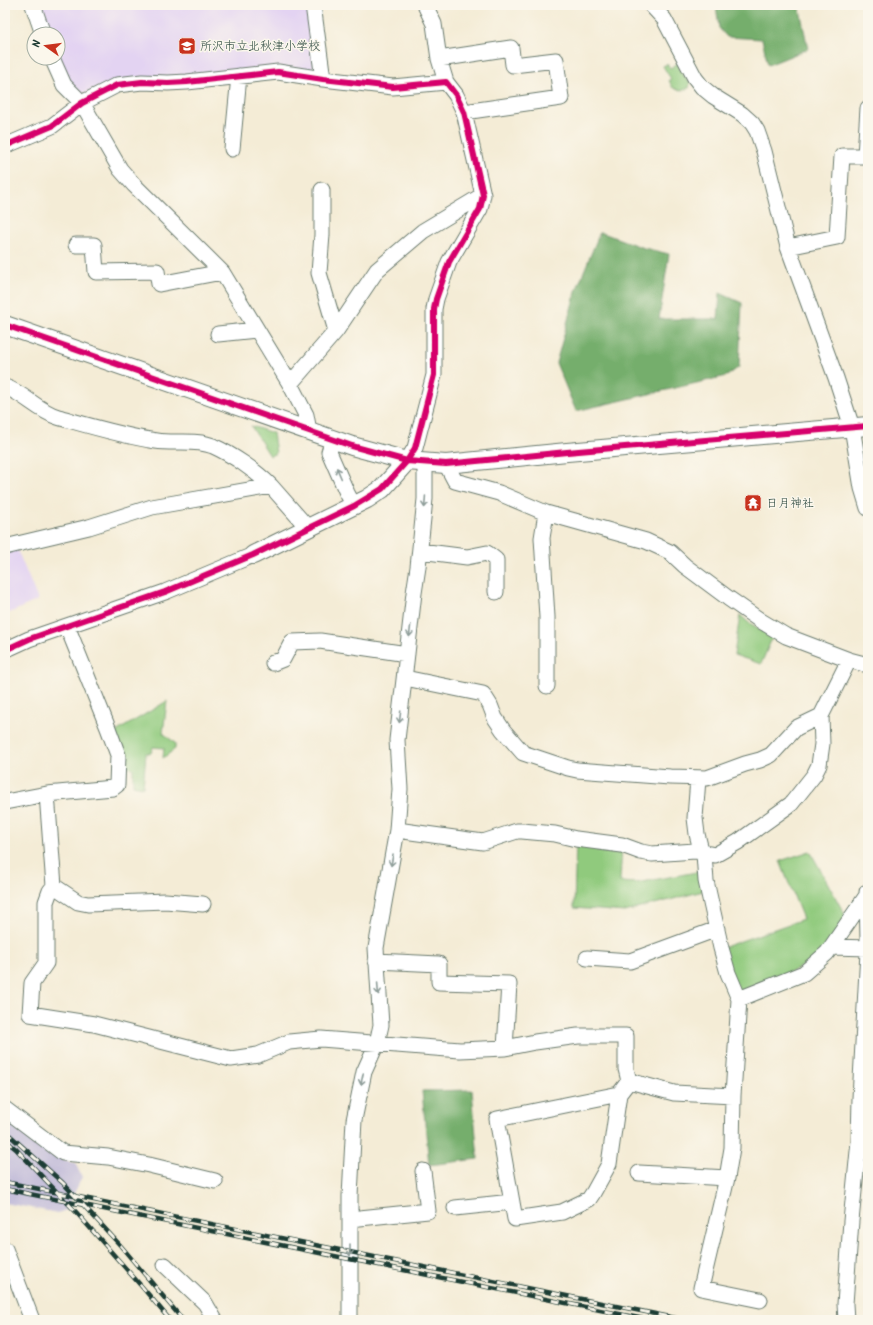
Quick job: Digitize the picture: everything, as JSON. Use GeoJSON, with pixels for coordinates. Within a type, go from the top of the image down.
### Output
{"type":"FeatureCollection","features":[{"type":"Feature","properties":{"kind":"street"},"geometry":{"type":"LineString","coordinates":[[32,5],[39,26]]}},
{"type":"Feature","properties":{"kind":"street"},"geometry":{"type":"LineString","coordinates":[[313,5],[323,79]]}},
{"type":"Feature","properties":{"kind":"street"},"geometry":{"type":"LineString","coordinates":[[5,650],[29,639],[165,592],[253,555],[354,506],[382,489],[407,461],[415,448],[434,375],[434,309],[436,299],[449,262],[480,209],[483,195],[464,112],[456,96],[446,82],[439,59],[434,24],[425,5]]}},
{"type":"Feature","properties":{"kind":"street"},"geometry":{"type":"LineString","coordinates":[[652,5],[664,19],[695,78],[702,87],[713,96],[742,114],[752,123],[757,131],[764,151],[788,247],[836,378],[860,427],[862,488],[868,508]]}},
{"type":"Feature","properties":{"kind":"street"},"geometry":{"type":"LineString","coordinates":[[439,59],[511,48],[513,65],[556,60],[562,98],[464,112]]}},
{"type":"Feature","properties":{"kind":"street"},"geometry":{"type":"LineString","coordinates":[[56,66],[64,84],[82,103],[120,169],[222,272],[290,384],[306,415],[309,431]]}},
{"type":"Feature","properties":{"kind":"street"},"geometry":{"type":"LineString","coordinates":[[5,146],[52,126],[82,103],[117,85],[142,82],[187,82],[278,72],[393,87],[446,82]]}},
{"type":"Feature","properties":{"kind":"street"},"geometry":{"type":"LineString","coordinates":[[232,149],[239,76]]}},
{"type":"Feature","properties":{"kind":"street"},"geometry":{"type":"LineString","coordinates":[[788,247],[837,237],[842,156],[867,156],[868,108]]}},
{"type":"Feature","properties":{"kind":"street"},"geometry":{"type":"LineString","coordinates":[[322,190],[322,235],[319,273],[336,331]]}},
{"type":"Feature","properties":{"kind":"street"},"geometry":{"type":"LineString","coordinates":[[290,384],[336,331],[377,270],[423,231],[483,195]]}},
{"type":"Feature","properties":{"kind":"street"},"geometry":{"type":"LineString","coordinates":[[76,245],[94,245],[96,272],[157,271],[159,284],[222,272]]}},
{"type":"Feature","properties":{"kind":"street"},"geometry":{"type":"LineString","coordinates":[[5,325],[309,431],[373,452],[407,461],[446,464],[860,427]]}},
{"type":"Feature","properties":{"kind":"street"},"geometry":{"type":"LineString","coordinates":[[218,334],[256,330]]}},
{"type":"Feature","properties":{"kind":"street"},"geometry":{"type":"LineString","coordinates":[[5,387],[14,390],[39,408],[56,416],[130,436],[157,441],[213,446],[255,472],[271,486],[308,528]]}},
{"type":"Feature","properties":{"kind":"street"},"geometry":{"type":"LineString","coordinates":[[333,439],[329,452],[354,506]]}},
{"type":"Feature","properties":{"kind":"street"},"geometry":{"type":"LineString","coordinates":[[350,1320],[350,1219],[354,1120],[364,1072],[377,1043],[381,1025],[376,948],[397,830],[400,789],[397,740],[420,551],[425,499],[425,463]]}},
{"type":"Feature","properties":{"kind":"street"},"geometry":{"type":"LineString","coordinates":[[446,464],[455,481],[500,493],[546,513],[657,545],[670,552],[685,566],[761,621],[786,636],[849,660],[868,665]]}},
{"type":"Feature","properties":{"kind":"street"},"geometry":{"type":"LineString","coordinates":[[5,547],[89,527],[152,507],[271,486]]}},
{"type":"Feature","properties":{"kind":"street"},"geometry":{"type":"LineString","coordinates":[[546,513],[542,538],[547,616],[547,686]]}},
{"type":"Feature","properties":{"kind":"street"},"geometry":{"type":"LineString","coordinates":[[420,551],[467,557],[487,553],[496,560],[496,592]]}},
{"type":"Feature","properties":{"kind":"street"},"geometry":{"type":"LineString","coordinates":[[5,802],[47,794],[113,788],[117,785],[118,755],[66,626]]}},
{"type":"Feature","properties":{"kind":"street"},"geometry":{"type":"LineString","coordinates":[[273,663],[283,659],[292,642],[320,641],[407,654]]}},
{"type":"Feature","properties":{"kind":"street"},"geometry":{"type":"LineString","coordinates":[[397,830],[483,842],[517,831],[522,831],[556,834],[576,839],[622,845],[641,852],[652,854],[695,851],[715,855],[744,838],[791,804],[814,775],[819,765],[822,744],[821,716],[849,660]]}},
{"type":"Feature","properties":{"kind":"street"},"geometry":{"type":"LineString","coordinates":[[405,678],[483,694],[502,730],[523,753],[577,770],[698,779],[707,778],[771,755],[796,728],[821,716]]}},
{"type":"Feature","properties":{"kind":"street"},"geometry":{"type":"LineString","coordinates":[[698,779],[695,818],[700,846],[704,854],[706,881],[728,973],[739,999],[733,1096],[732,1148],[727,1178],[701,1288],[760,1300]]}},
{"type":"Feature","properties":{"kind":"street"},"geometry":{"type":"LineString","coordinates":[[47,794],[54,886],[50,891],[46,902],[46,963],[32,983],[30,1014],[94,1024],[231,1058],[258,1055],[290,1042],[321,1039],[460,1050],[505,1048],[578,1036],[626,1036],[626,1069],[629,1081]]}},
{"type":"Feature","properties":{"kind":"street"},"geometry":{"type":"LineString","coordinates":[[54,886],[78,902],[88,904],[165,901],[203,904]]}},
{"type":"Feature","properties":{"kind":"street"},"geometry":{"type":"LineString","coordinates":[[739,999],[804,973],[827,953],[867,890]]}},
{"type":"Feature","properties":{"kind":"street"},"geometry":{"type":"LineString","coordinates":[[867,890],[868,940]]}},
{"type":"Feature","properties":{"kind":"street"},"geometry":{"type":"LineString","coordinates":[[587,958],[630,961],[717,929]]}},
{"type":"Feature","properties":{"kind":"street"},"geometry":{"type":"LineString","coordinates":[[832,946],[868,948]]}},
{"type":"Feature","properties":{"kind":"street"},"geometry":{"type":"LineString","coordinates":[[846,1320],[845,1304],[851,1221],[864,1147],[868,952]]}},
{"type":"Feature","properties":{"kind":"street"},"geometry":{"type":"LineString","coordinates":[[376,961],[439,964],[439,982],[509,984],[505,1048]]}},
{"type":"Feature","properties":{"kind":"street"},"geometry":{"type":"LineString","coordinates":[[629,1081],[674,1093],[733,1096]]}},
{"type":"Feature","properties":{"kind":"street"},"geometry":{"type":"LineString","coordinates":[[619,1094],[497,1119],[515,1218],[562,1212],[589,1200],[609,1164],[619,1094],[629,1081]]}},
{"type":"Feature","properties":{"kind":"street"},"geometry":{"type":"LineString","coordinates":[[5,1109],[63,1153],[108,1157],[142,1163],[215,1181]]}},
{"type":"Feature","properties":{"kind":"street"},"geometry":{"type":"LineString","coordinates":[[350,1219],[428,1211],[423,1171]]}},
{"type":"Feature","properties":{"kind":"street"},"geometry":{"type":"LineString","coordinates":[[639,1173],[727,1178]]}},
{"type":"Feature","properties":{"kind":"street"},"geometry":{"type":"LineString","coordinates":[[455,1208],[512,1202]]}},
{"type":"Feature","properties":{"kind":"street"},"geometry":{"type":"LineString","coordinates":[[5,1249],[32,1320]]}},
{"type":"Feature","properties":{"kind":"street"},"geometry":{"type":"LineString","coordinates":[[165,1265],[205,1303],[215,1320]]}},
{"type":"Feature","properties":{"kind":"shaded area","name":"所沢市立北秋津小学校"},"geometry":{"type":"Polygon","coordinates":[[[39,5],[310,5],[319,71],[81,93],[70,85],[62,66],[66,66],[66,26],[46,26],[39,5]]]}},
{"type":"Feature","properties":{"kind":"shaded area"},"geometry":{"type":"Polygon","coordinates":[[[15,544],[38,600],[5,615],[5,547],[15,544]]]}},
{"type":"Feature","properties":{"kind":"shaded area"},"geometry":{"type":"Polygon","coordinates":[[[5,1114],[65,1161],[75,1163],[82,1177],[66,1210],[58,1213],[5,1203],[5,1114]]]}},
{"type":"Feature","properties":{"kind":"green space"},"geometry":{"type":"Polygon","coordinates":[[[716,5],[799,5],[808,49],[768,65],[762,39],[727,37],[719,28],[716,5]]]}},
{"type":"Feature","properties":{"kind":"green space"},"geometry":{"type":"Polygon","coordinates":[[[678,63],[681,72],[690,83],[689,88],[680,91],[672,87],[669,80],[671,79],[663,66],[667,64],[670,68],[678,63]]]}},
{"type":"Feature","properties":{"kind":"green space"},"geometry":{"type":"Polygon","coordinates":[[[600,232],[644,248],[669,254],[659,319],[718,319],[720,293],[742,303],[739,367],[727,376],[576,411],[556,363],[576,291],[600,232]]]}},
{"type":"Feature","properties":{"kind":"green space"},"geometry":{"type":"Polygon","coordinates":[[[251,426],[273,433],[276,453],[270,456],[251,426]]]}},
{"type":"Feature","properties":{"kind":"green space"},"geometry":{"type":"Polygon","coordinates":[[[740,615],[749,623],[773,636],[761,664],[734,655],[740,615]]]}},
{"type":"Feature","properties":{"kind":"green space"},"geometry":{"type":"Polygon","coordinates":[[[167,701],[163,733],[175,743],[175,749],[163,758],[164,748],[153,747],[151,753],[146,753],[143,787],[133,785],[133,768],[123,766],[114,733],[167,701]]]}},
{"type":"Feature","properties":{"kind":"green space"},"geometry":{"type":"Polygon","coordinates":[[[576,839],[622,845],[620,882],[636,883],[702,871],[703,891],[625,912],[574,908],[576,839]]]}},
{"type":"Feature","properties":{"kind":"green space"},"geometry":{"type":"Polygon","coordinates":[[[810,851],[849,922],[827,953],[739,999],[721,948],[803,919],[780,861],[810,851]]]}},
{"type":"Feature","properties":{"kind":"green space"},"geometry":{"type":"Polygon","coordinates":[[[472,1090],[478,1159],[429,1165],[422,1091],[472,1090]]]}},
{"type":"Feature","properties":{"kind":"railway"},"geometry":{"type":"LineString","coordinates":[[5,1131],[63,1183],[120,1245],[183,1320]]}},
{"type":"Feature","properties":{"kind":"railway"},"geometry":{"type":"LineString","coordinates":[[5,1140],[16,1149],[76,1212],[170,1320]]}},
{"type":"Feature","properties":{"kind":"railway"},"geometry":{"type":"LineString","coordinates":[[5,1182],[685,1320]]}},
{"type":"Feature","properties":{"kind":"railway"},"geometry":{"type":"LineString","coordinates":[[5,1189],[649,1320]]}},
{"type":"Feature","properties":{"kind":"cycle path"},"geometry":{"type":"LineString","coordinates":[[5,146],[52,126],[82,103],[117,85],[142,82],[187,82],[278,72],[393,87],[446,82],[456,95],[464,112],[483,195],[480,209],[449,262],[436,299],[434,309],[434,375],[415,448],[407,461],[382,489],[354,506],[253,555],[165,592],[29,639],[5,650]]}},
{"type":"Feature","properties":{"kind":"cycle path"},"geometry":{"type":"LineString","coordinates":[[5,325],[352,446],[407,461],[446,464],[868,426]]}},
{"type":"Feature","properties":{"kind":"place","name":"所沢市立北秋津小学校"},"geometry":{"type":"Point","coordinates":[187,46]}},
{"type":"Feature","properties":{"kind":"place","name":"日月神社"},"geometry":{"type":"Point","coordinates":[753,503]}}]}
